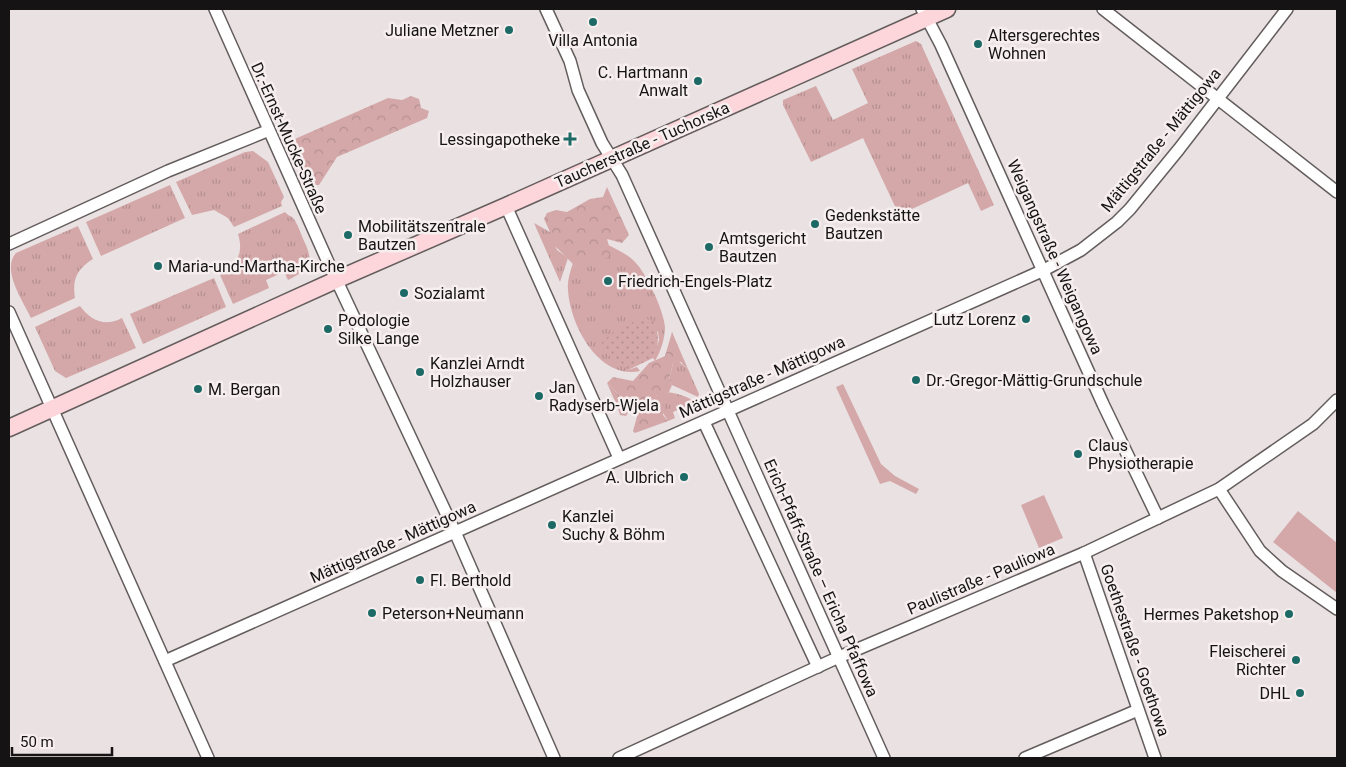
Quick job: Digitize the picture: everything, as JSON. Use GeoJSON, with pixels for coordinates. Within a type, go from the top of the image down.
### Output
{"type":"FeatureCollection","features":[{"type":"Feature","properties":{"kind":"street","name":"Dr.-Ernst-Mucke-Straße"},"geometry":{"type":"LineString","coordinates":[[214,9],[336,280],[455,532],[554,758]]}},
{"type":"Feature","properties":{"kind":"street","name":"Erich-Pfaff-Straße – Ericha Pfaffowa"},"geometry":{"type":"LineString","coordinates":[[546,9],[570,61],[578,90],[611,160],[622,174],[884,758]]}},
{"type":"Feature","properties":{"kind":"street","name":"Taucherstraße - Tuchorska"},"geometry":{"type":"LineString","coordinates":[[52,408],[336,280],[611,160],[925,13],[947,9]]}},
{"type":"Feature","properties":{"kind":"street"},"geometry":{"type":"LineString","coordinates":[[1103,9],[1337,192]]}},
{"type":"Feature","properties":{"kind":"street","name":"Mättigstraße - Mättigowa"},"geometry":{"type":"LineString","coordinates":[[165,661],[1044,270],[1081,250],[1117,222],[1179,149],[1287,9]]}},
{"type":"Feature","properties":{"kind":"street","name":"Weigangstraße - Weigangowa"},"geometry":{"type":"LineString","coordinates":[[925,13],[1044,270],[1103,404],[1158,518]]}},
{"type":"Feature","properties":{"kind":"street"},"geometry":{"type":"LineString","coordinates":[[9,244],[168,171],[268,130]]}},
{"type":"Feature","properties":{"kind":"street"},"geometry":{"type":"LineString","coordinates":[[506,206],[619,458]]}},
{"type":"Feature","properties":{"kind":"street"},"geometry":{"type":"LineString","coordinates":[[9,312],[208,758]]}},
{"type":"Feature","properties":{"kind":"street","name":"Paulistraße - Pauliowa"},"geometry":{"type":"LineString","coordinates":[[619,758],[839,657],[1084,553],[1220,489],[1313,424],[1337,400]]}},
{"type":"Feature","properties":{"kind":"street"},"geometry":{"type":"LineString","coordinates":[[9,428],[52,408]]}},
{"type":"Feature","properties":{"kind":"street"},"geometry":{"type":"LineString","coordinates":[[704,422],[818,667]]}},
{"type":"Feature","properties":{"kind":"street"},"geometry":{"type":"LineString","coordinates":[[1220,489],[1260,552],[1282,572],[1337,609]]}},
{"type":"Feature","properties":{"kind":"street","name":"Goethestraße - Goethowa"},"geometry":{"type":"LineString","coordinates":[[1084,553],[1155,758]]}},
{"type":"Feature","properties":{"kind":"street"},"geometry":{"type":"LineString","coordinates":[[1025,758],[1138,710]]}},
{"type":"Feature","properties":{"kind":"green space"},"geometry":{"type":"Polygon","coordinates":[[[916,41],[921,44],[994,205],[981,211],[968,183],[899,215],[863,138],[811,162],[783,105],[783,100],[816,86],[833,120],[868,103],[852,69],[916,41]]]}},
{"type":"Feature","properties":{"kind":"green space"},"geometry":{"type":"Polygon","coordinates":[[[411,96],[419,99],[421,108],[429,111],[427,118],[337,157],[319,185],[314,185],[306,178],[288,142],[388,98],[402,100],[411,96]]]}},
{"type":"Feature","properties":{"kind":"green space"},"geometry":{"type":"Polygon","coordinates":[[[253,151],[268,162],[284,197],[281,202],[282,206],[234,227],[228,218],[214,210],[192,215],[176,182],[245,152],[253,151]]]}},
{"type":"Feature","properties":{"kind":"green space"},"geometry":{"type":"Polygon","coordinates":[[[170,185],[185,218],[101,256],[86,222],[170,185]]]}},
{"type":"Feature","properties":{"kind":"green space"},"geometry":{"type":"Polygon","coordinates":[[[607,187],[629,235],[622,243],[607,239],[611,253],[604,260],[593,259],[587,267],[576,267],[549,240],[550,232],[544,219],[547,213],[556,210],[567,212],[590,199],[603,197],[607,187]]]}},
{"type":"Feature","properties":{"kind":"green space"},"geometry":{"type":"Polygon","coordinates":[[[285,212],[293,218],[298,227],[309,255],[308,265],[301,273],[288,280],[284,272],[266,280],[269,288],[233,304],[220,275],[231,267],[238,258],[240,241],[238,234],[285,212]]]}},
{"type":"Feature","properties":{"kind":"green space"},"geometry":{"type":"Polygon","coordinates":[[[534,223],[550,232],[557,250],[568,258],[560,282],[534,223]]]}},
{"type":"Feature","properties":{"kind":"green space"},"geometry":{"type":"Polygon","coordinates":[[[78,226],[93,259],[77,275],[74,285],[75,298],[31,318],[12,277],[12,260],[16,253],[78,226]]]}},
{"type":"Feature","properties":{"kind":"green space"},"geometry":{"type":"Polygon","coordinates":[[[608,245],[628,256],[639,266],[654,292],[664,320],[663,340],[655,361],[653,358],[659,340],[658,331],[628,370],[637,367],[640,371],[625,372],[612,367],[600,359],[589,347],[581,333],[574,319],[570,304],[568,283],[573,263],[576,267],[593,259],[608,245]]]}},
{"type":"Feature","properties":{"kind":"green space"},"geometry":{"type":"Polygon","coordinates":[[[214,278],[226,307],[143,344],[130,314],[214,278]]]}},
{"type":"Feature","properties":{"kind":"green space"},"geometry":{"type":"Polygon","coordinates":[[[80,306],[94,319],[99,321],[110,322],[122,318],[136,348],[66,378],[55,371],[35,327],[80,306]]]}},
{"type":"Feature","properties":{"kind":"green space"},"geometry":{"type":"Polygon","coordinates":[[[647,319],[653,321],[658,335],[657,348],[653,358],[628,370],[602,350],[601,344],[610,334],[627,324],[647,319]]]}},
{"type":"Feature","properties":{"kind":"green space"},"geometry":{"type":"Polygon","coordinates":[[[672,332],[688,369],[681,362],[673,363],[669,380],[672,385],[669,392],[656,396],[656,401],[665,407],[663,415],[668,421],[635,433],[633,431],[638,413],[631,408],[626,416],[620,415],[618,408],[622,398],[607,383],[613,377],[633,381],[649,363],[665,356],[672,332]]]}},
{"type":"Feature","properties":{"kind":"green space"},"geometry":{"type":"Polygon","coordinates":[[[678,361],[688,369],[699,394],[698,397],[672,385],[669,380],[673,363],[678,361]]]}},
{"type":"Feature","properties":{"kind":"green space"},"geometry":{"type":"Polygon","coordinates":[[[607,383],[622,398],[618,408],[607,383]]]}},
{"type":"Feature","properties":{"kind":"green space"},"geometry":{"type":"Polygon","coordinates":[[[843,384],[881,464],[895,476],[919,489],[916,494],[890,481],[880,484],[836,387],[843,384]]]}},
{"type":"Feature","properties":{"kind":"green space"},"geometry":{"type":"Polygon","coordinates":[[[664,392],[687,397],[699,405],[698,408],[683,415],[680,409],[673,412],[675,418],[668,421],[656,401],[656,396],[664,392]]]}},
{"type":"Feature","properties":{"kind":"green space"},"geometry":{"type":"Polygon","coordinates":[[[1044,495],[1063,538],[1039,548],[1021,505],[1044,495]]]}},
{"type":"Feature","properties":{"kind":"green space"},"geometry":{"type":"Polygon","coordinates":[[[1298,511],[1337,543],[1337,593],[1273,542],[1298,511]]]}},
{"type":"Feature","properties":{"kind":"place","name":"Villa Antonia"},"geometry":{"type":"Point","coordinates":[593,22]}},
{"type":"Feature","properties":{"kind":"place","name":"Juliane Metzner"},"geometry":{"type":"Point","coordinates":[509,30]}},
{"type":"Feature","properties":{"kind":"place","name":"Altersgerechtes Wohnen"},"geometry":{"type":"Point","coordinates":[978,44]}},
{"type":"Feature","properties":{"kind":"place","name":"C. Hartmann Anwalt"},"geometry":{"type":"Point","coordinates":[698,81]}},
{"type":"Feature","properties":{"kind":"place","name":"Lessingapotheke"},"geometry":{"type":"Point","coordinates":[570,139]}},
{"type":"Feature","properties":{"kind":"place","name":"Gedenkstätte Bautzen"},"geometry":{"type":"Point","coordinates":[815,224]}},
{"type":"Feature","properties":{"kind":"place","name":"Mobilitätszentrale Bautzen"},"geometry":{"type":"Point","coordinates":[348,235]}},
{"type":"Feature","properties":{"kind":"place","name":"Amtsgericht Bautzen"},"geometry":{"type":"Point","coordinates":[709,247]}},
{"type":"Feature","properties":{"kind":"place","name":"Maria-und-Martha-Kirche"},"geometry":{"type":"Point","coordinates":[158,266]}},
{"type":"Feature","properties":{"kind":"place","name":"Friedrich-Engels-Platz"},"geometry":{"type":"Point","coordinates":[608,281]}},
{"type":"Feature","properties":{"kind":"place","name":"Sozialamt"},"geometry":{"type":"Point","coordinates":[404,293]}},
{"type":"Feature","properties":{"kind":"place","name":"Lutz Lorenz"},"geometry":{"type":"Point","coordinates":[1026,319]}},
{"type":"Feature","properties":{"kind":"place","name":"Podologie Silke Lange"},"geometry":{"type":"Point","coordinates":[328,329]}},
{"type":"Feature","properties":{"kind":"place","name":"Kanzlei Arndt Holzhauser"},"geometry":{"type":"Point","coordinates":[420,372]}},
{"type":"Feature","properties":{"kind":"place","name":"Dr.-Gregor-Mättig-Grundschule"},"geometry":{"type":"Point","coordinates":[916,380]}},
{"type":"Feature","properties":{"kind":"place","name":"M. Bergan"},"geometry":{"type":"Point","coordinates":[198,389]}},
{"type":"Feature","properties":{"kind":"place","name":"Jan Radyserb-Wjela"},"geometry":{"type":"Point","coordinates":[539,396]}},
{"type":"Feature","properties":{"kind":"place","name":"Claus Physiotherapie"},"geometry":{"type":"Point","coordinates":[1078,454]}},
{"type":"Feature","properties":{"kind":"place","name":"A. Ulbrich"},"geometry":{"type":"Point","coordinates":[684,477]}},
{"type":"Feature","properties":{"kind":"place","name":"Kanzlei Suchy & Böhm"},"geometry":{"type":"Point","coordinates":[552,525]}},
{"type":"Feature","properties":{"kind":"place","name":"Fl. Berthold"},"geometry":{"type":"Point","coordinates":[420,580]}},
{"type":"Feature","properties":{"kind":"place","name":"Peterson+Neumann"},"geometry":{"type":"Point","coordinates":[372,613]}},
{"type":"Feature","properties":{"kind":"place","name":"Hermes Paketshop"},"geometry":{"type":"Point","coordinates":[1289,614]}},
{"type":"Feature","properties":{"kind":"place","name":"Fleischerei Richter"},"geometry":{"type":"Point","coordinates":[1296,660]}},
{"type":"Feature","properties":{"kind":"place","name":"DHL"},"geometry":{"type":"Point","coordinates":[1300,693]}}]}
